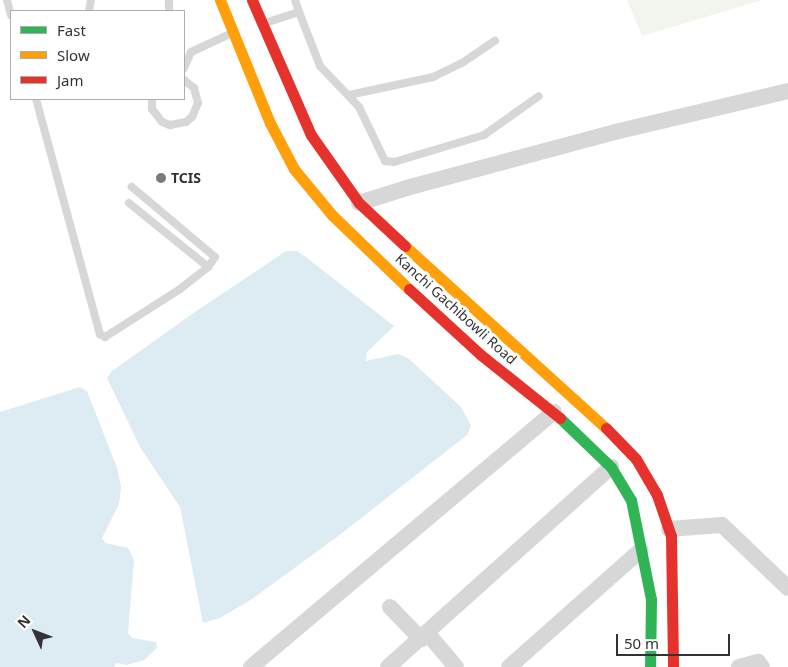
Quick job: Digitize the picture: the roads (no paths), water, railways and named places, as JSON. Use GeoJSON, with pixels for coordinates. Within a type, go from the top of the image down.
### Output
{"type":"FeatureCollection","features":[{"type":"Feature","properties":{"kind":"main road","name":"Kanchi Gachibowli Road"},"geometry":{"type":"LineString","coordinates":[[220,0],[270,123],[294,168],[332,215],[481,355],[554,412],[611,468],[631,500],[651,598],[650,667]]}},
{"type":"Feature","properties":{"kind":"main road","name":"Kanchi Gachibowli Road"},"geometry":{"type":"LineString","coordinates":[[252,0],[261,25],[311,135],[359,203],[532,364],[581,403],[636,459],[657,495],[668,529],[673,667]]}},
{"type":"Feature","properties":{"kind":"street"},"geometry":{"type":"LineString","coordinates":[[359,203],[410,186],[596,137],[788,91]]}},
{"type":"Feature","properties":{"kind":"street"},"geometry":{"type":"LineString","coordinates":[[251,667],[554,412]]}},
{"type":"Feature","properties":{"kind":"street"},"geometry":{"type":"LineString","coordinates":[[388,667],[611,468]]}},
{"type":"Feature","properties":{"kind":"street"},"geometry":{"type":"LineString","coordinates":[[668,529],[722,525],[788,588]]}},
{"type":"Feature","properties":{"kind":"street"},"geometry":{"type":"LineString","coordinates":[[509,667],[641,550]]}},
{"type":"Feature","properties":{"kind":"street"},"geometry":{"type":"LineString","coordinates":[[390,607],[456,667]]}},
{"type":"Feature","properties":{"kind":"street"},"geometry":{"type":"LineString","coordinates":[[739,667],[758,662],[762,667]]}},
{"type":"Feature","properties":{"kind":"lane"},"geometry":{"type":"LineString","coordinates":[[295,0],[320,66],[359,107],[385,161],[394,162],[484,135],[539,96]]}},
{"type":"Feature","properties":{"kind":"lane"},"geometry":{"type":"LineString","coordinates":[[261,25],[299,12]]}},
{"type":"Feature","properties":{"kind":"lane"},"geometry":{"type":"LineString","coordinates":[[185,66],[191,52],[232,33]]}},
{"type":"Feature","properties":{"kind":"lane"},"geometry":{"type":"LineString","coordinates":[[349,95],[433,77],[462,63],[495,41]]}},
{"type":"Feature","properties":{"kind":"lane"},"geometry":{"type":"LineString","coordinates":[[152,100],[152,110],[162,122],[170,125],[186,122],[192,117],[198,103],[194,88],[185,81]]}},
{"type":"Feature","properties":{"kind":"lane"},"geometry":{"type":"LineString","coordinates":[[36,100],[100,334],[109,337],[208,268],[214,261],[213,254],[132,186]]}},
{"type":"Feature","properties":{"kind":"lane"},"geometry":{"type":"LineString","coordinates":[[129,203],[208,268]]}},
{"type":"Feature","properties":{"kind":"place","name":"TCIS"},"geometry":{"type":"Point","coordinates":[161,178]}}]}
